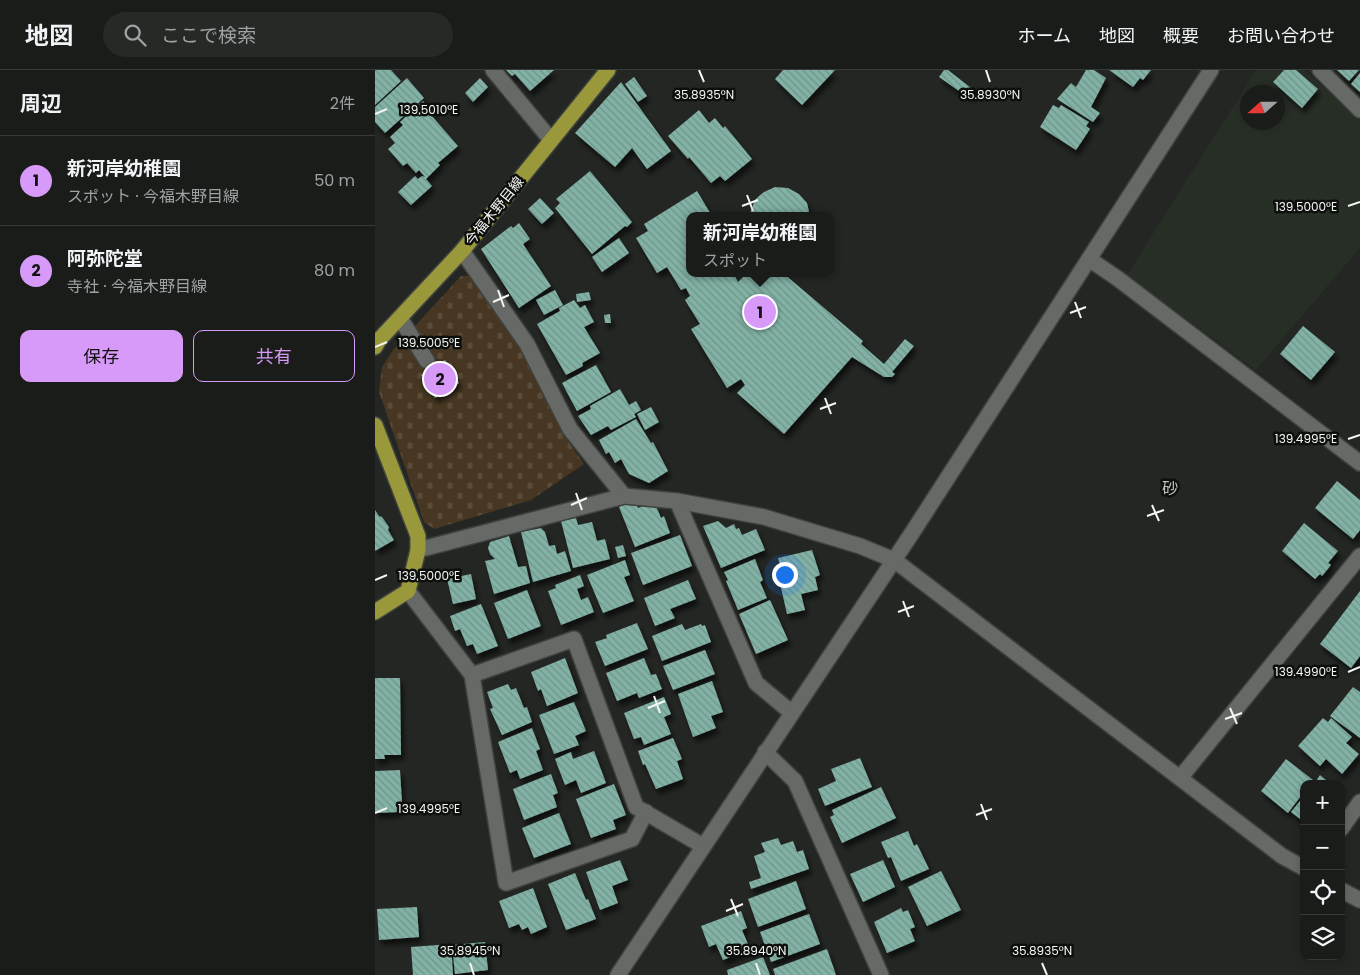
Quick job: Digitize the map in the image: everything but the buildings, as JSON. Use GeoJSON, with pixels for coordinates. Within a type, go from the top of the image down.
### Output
{"type":"FeatureCollection","features":[{"type":"Feature","properties":{"kind":"main road","name":"今福木野目線"},"geometry":{"type":"LineString","coordinates":[[375,347],[379,340],[462,252],[607,70]]}},
{"type":"Feature","properties":{"kind":"main road"},"geometry":{"type":"LineString","coordinates":[[375,425],[418,536],[418,550],[408,591],[375,612]]}},
{"type":"Feature","properties":{"kind":"street"},"geometry":{"type":"LineString","coordinates":[[493,70],[551,140]]}},
{"type":"Feature","properties":{"kind":"street"},"geometry":{"type":"LineString","coordinates":[[618,975],[894,560],[1211,70]]}},
{"type":"Feature","properties":{"kind":"street"},"geometry":{"type":"LineString","coordinates":[[1320,70],[1360,110]]}},
{"type":"Feature","properties":{"kind":"street"},"geometry":{"type":"LineString","coordinates":[[462,252],[527,344],[570,429],[623,496]]}},
{"type":"Feature","properties":{"kind":"street"},"geometry":{"type":"LineString","coordinates":[[1089,259],[1117,278],[1360,463]]}},
{"type":"Feature","properties":{"kind":"street"},"geometry":{"type":"LineString","coordinates":[[400,318],[427,361]]}},
{"type":"Feature","properties":{"kind":"street"},"geometry":{"type":"LineString","coordinates":[[418,550],[623,496],[677,501],[764,517],[860,546],[894,560],[1281,856],[1300,866]]}},
{"type":"Feature","properties":{"kind":"street"},"geometry":{"type":"LineString","coordinates":[[677,501],[756,683],[792,713]]}},
{"type":"Feature","properties":{"kind":"street"},"geometry":{"type":"LineString","coordinates":[[1179,778],[1360,556]]}},
{"type":"Feature","properties":{"kind":"street"},"geometry":{"type":"LineString","coordinates":[[408,591],[472,675],[506,884],[632,839],[646,812]]}},
{"type":"Feature","properties":{"kind":"street"},"geometry":{"type":"LineString","coordinates":[[472,675],[573,639],[636,807],[703,846]]}},
{"type":"Feature","properties":{"kind":"street"},"geometry":{"type":"LineString","coordinates":[[765,752],[795,781],[881,975]]}},
{"type":"Feature","properties":{"kind":"street"},"geometry":{"type":"LineString","coordinates":[[1344,825],[1360,802]]}},
{"type":"Feature","properties":{"kind":"street"},"geometry":{"type":"LineString","coordinates":[[1345,892],[1360,900]]}},
{"type":"Feature","properties":{"kind":"shaded area"},"geometry":{"type":"Polygon","coordinates":[[[1256,70],[1304,70],[1360,119],[1360,248],[1256,370],[1127,275],[1240,95],[1240,130],[1285,130],[1285,85],[1247,85],[1256,70]]]}},
{"type":"Feature","properties":{"kind":"green space"},"geometry":{"type":"Polygon","coordinates":[[[461,276],[470,276],[520,346],[563,434],[584,464],[531,500],[434,529],[424,522],[379,392],[382,367],[393,350],[461,276]]]}},
{"type":"Feature","properties":{"kind":"place","name":"新河岸幼稚園"},"geometry":{"type":"Point","coordinates":[760,312]}},
{"type":"Feature","properties":{"kind":"place","name":"阿弥陀堂"},"geometry":{"type":"Point","coordinates":[440,379]}},
{"type":"Feature","properties":{"kind":"district","name":"砂"},"geometry":{"type":"Point","coordinates":[1170,488]}}]}
